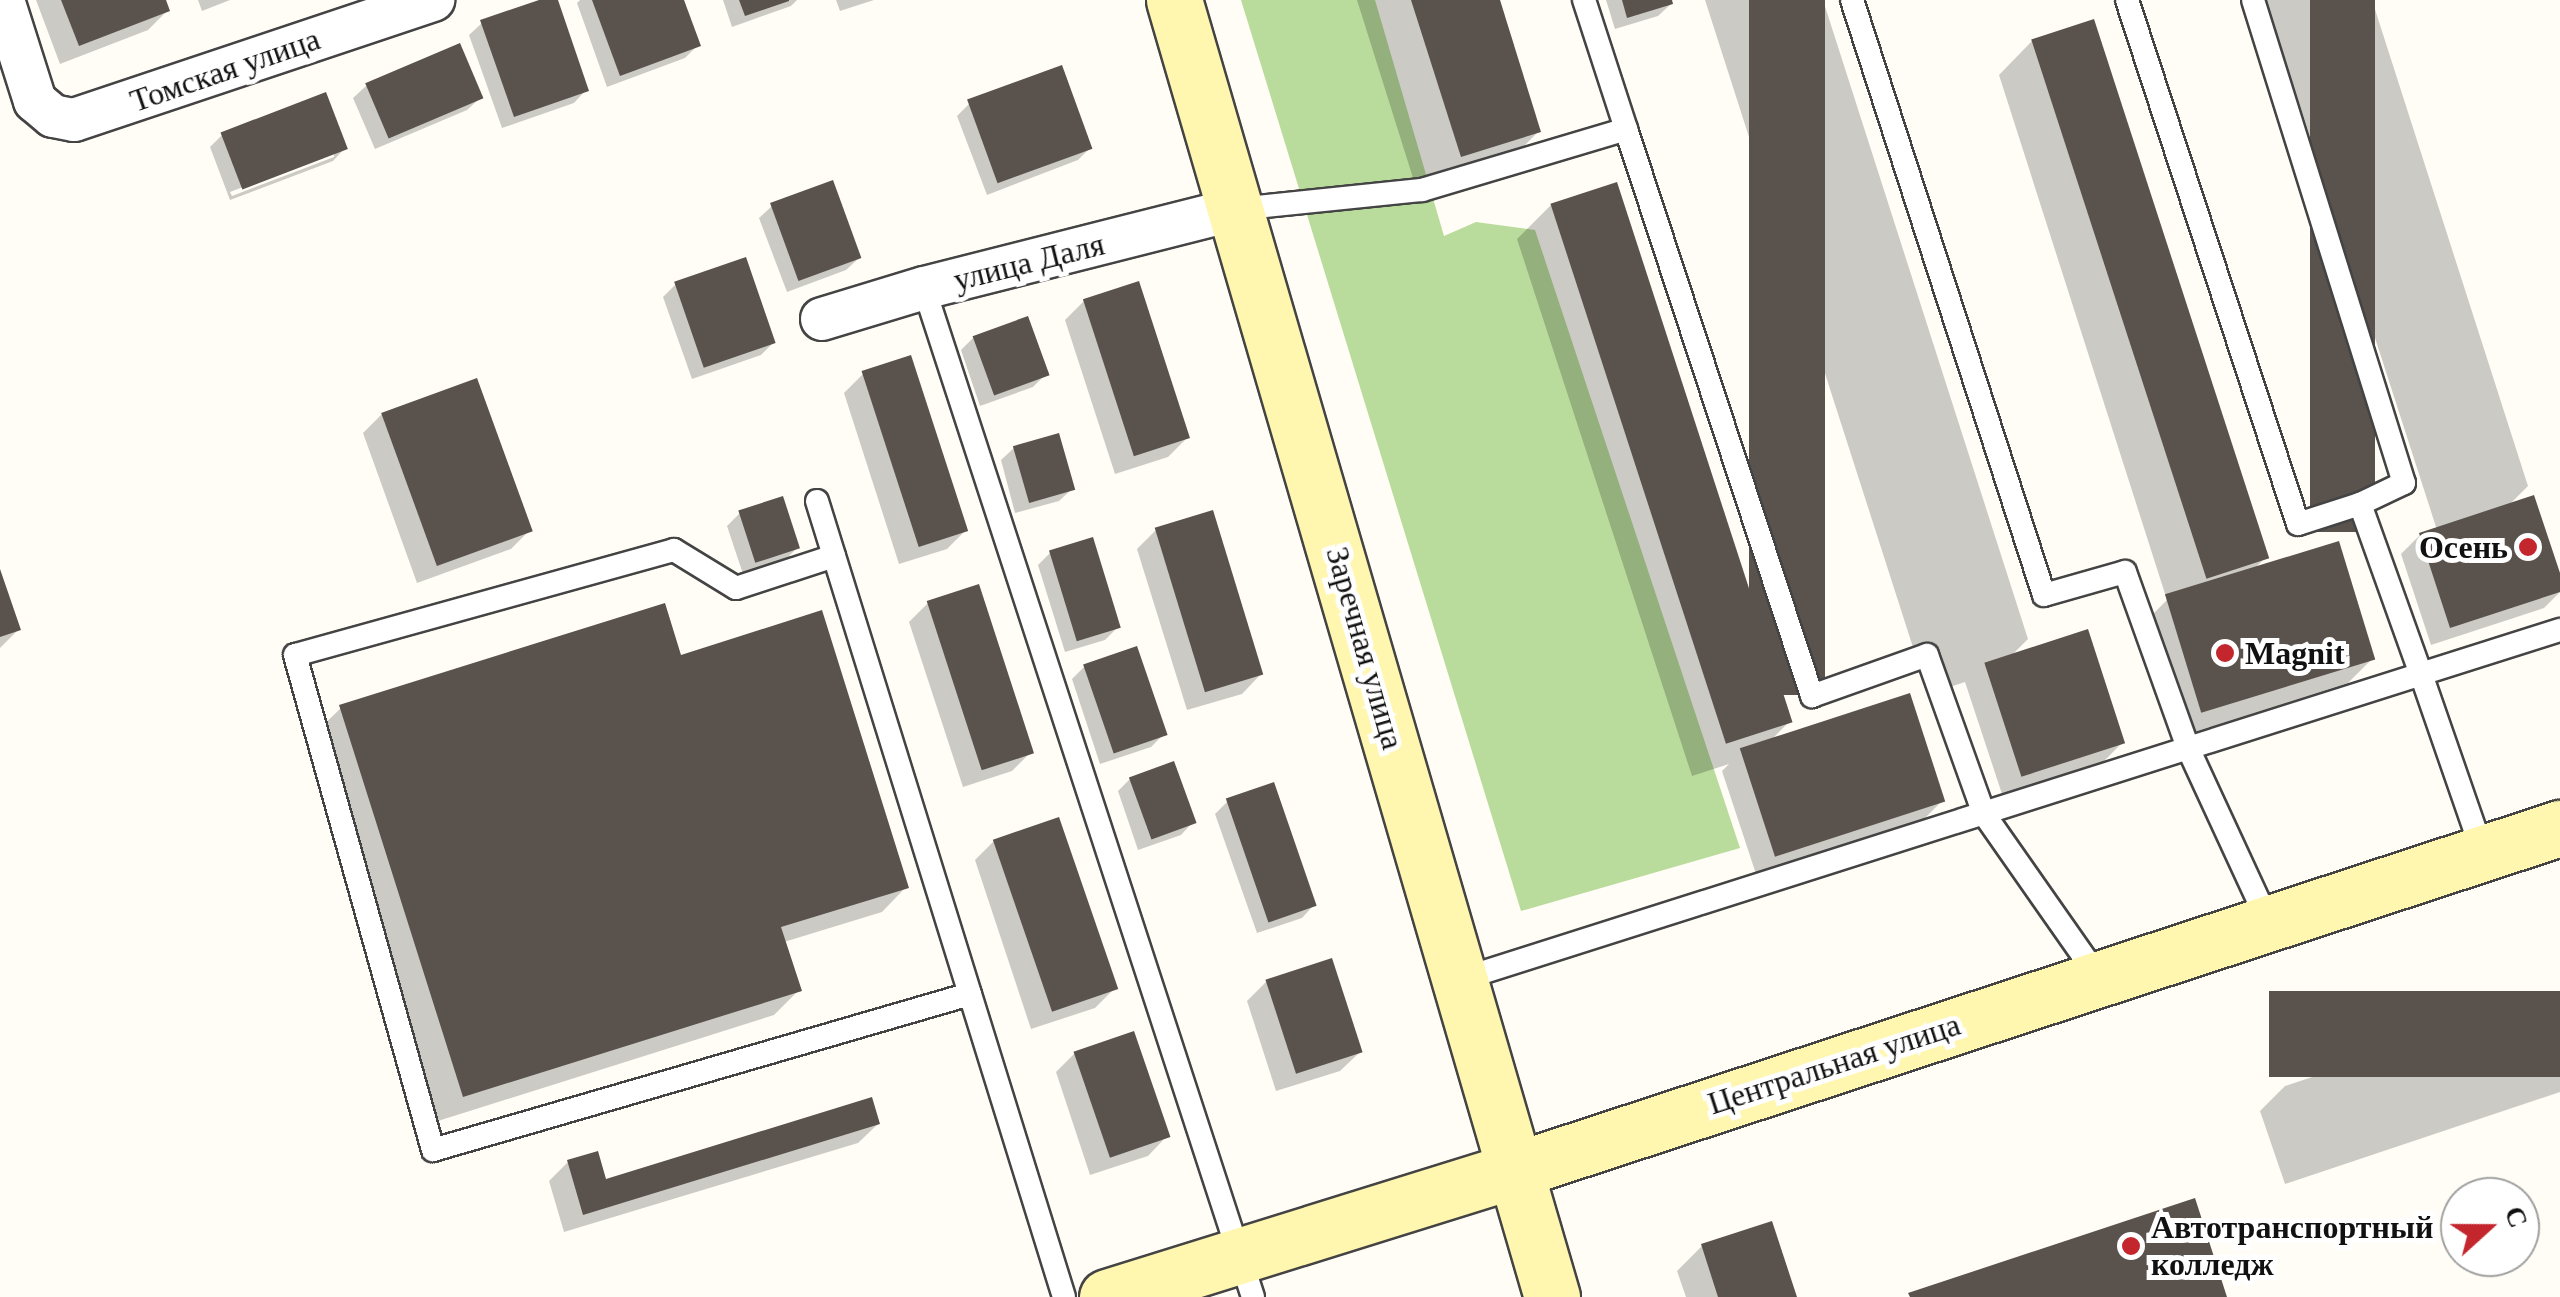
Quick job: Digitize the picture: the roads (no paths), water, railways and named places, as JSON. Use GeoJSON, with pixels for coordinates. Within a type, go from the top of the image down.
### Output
{"type":"FeatureCollection","features":[{"type":"Feature","properties":{"kind":"street","name":"Томская улица"},"geometry":{"type":"LineString","coordinates":[[3,0],[35,101],[52,116],[74,120],[433,0]]}},
{"type":"Feature","properties":{"kind":"street","name":"Заречная улица"},"geometry":{"type":"LineString","coordinates":[[1174,0],[1552,1297]]}},
{"type":"Feature","properties":{"kind":"street","name":"улица Даля"},"geometry":{"type":"LineString","coordinates":[[822,319],[924,288],[1236,209]]}},
{"type":"Feature","properties":{"kind":"street","name":"Центральная улица"},"geometry":{"type":"LineString","coordinates":[[1108,1297],[1246,1275],[1516,1170],[2560,828]]}},
{"type":"Feature","properties":{"kind":"lane"},"geometry":{"type":"LineString","coordinates":[[1584,0],[1812,696],[1927,655],[1984,814],[2098,978]]}},
{"type":"Feature","properties":{"kind":"lane"},"geometry":{"type":"LineString","coordinates":[[1852,0],[2044,595],[2124,572],[2188,748],[2268,921]]}},
{"type":"Feature","properties":{"kind":"lane"},"geometry":{"type":"LineString","coordinates":[[2127,0],[2298,524],[2360,504],[2404,483],[2252,0]]}},
{"type":"Feature","properties":{"kind":"lane"},"geometry":{"type":"LineString","coordinates":[[1236,209],[1422,190],[1626,129]]}},
{"type":"Feature","properties":{"kind":"lane"},"geometry":{"type":"LineString","coordinates":[[924,288],[1246,1275]]}},
{"type":"Feature","properties":{"kind":"lane"},"geometry":{"type":"LineString","coordinates":[[817,500],[1064,1297]]}},
{"type":"Feature","properties":{"kind":"lane"},"geometry":{"type":"LineString","coordinates":[[2360,504],[2483,853]]}},
{"type":"Feature","properties":{"kind":"lane"},"geometry":{"type":"LineString","coordinates":[[834,556],[736,588],[674,550],[295,655],[432,1150],[970,994]]}},
{"type":"Feature","properties":{"kind":"lane"},"geometry":{"type":"LineString","coordinates":[[1462,979],[2560,630]]}},
{"type":"Feature","properties":{"kind":"place","name":"Осень"},"geometry":{"type":"Point","coordinates":[2528,547]}},
{"type":"Feature","properties":{"kind":"place","name":"Magnit"},"geometry":{"type":"Point","coordinates":[2225,653]}},
{"type":"Feature","properties":{"kind":"place","name":"Автотранспортный колледж"},"geometry":{"type":"Point","coordinates":[2131,1246]}}]}
